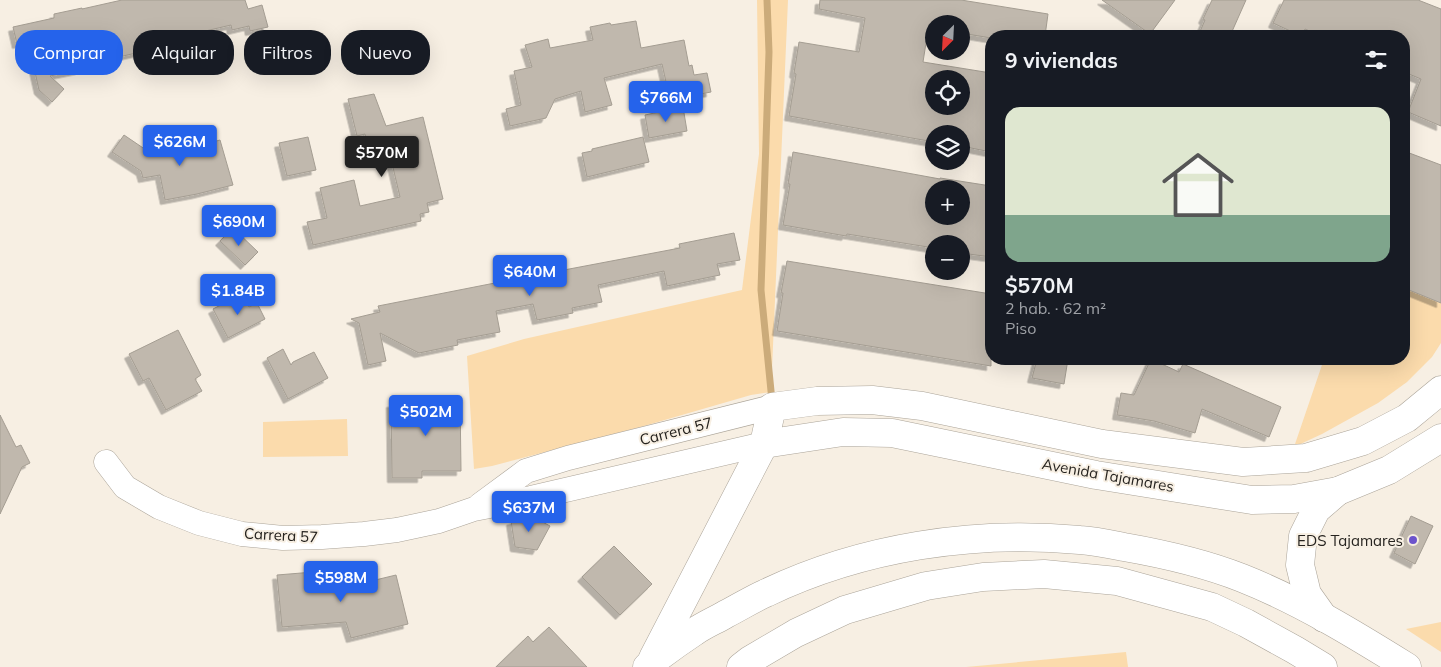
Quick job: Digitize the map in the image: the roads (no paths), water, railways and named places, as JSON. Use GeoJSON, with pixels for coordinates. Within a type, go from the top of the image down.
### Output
{"type":"FeatureCollection","features":[{"type":"Feature","properties":{"kind":"main road","name":"Avenida Tajamares"},"geometry":{"type":"LineString","coordinates":[[772,407],[817,401],[863,400],[922,406],[1102,444],[1243,462],[1306,458],[1363,441],[1407,418],[1441,390]]}},
{"type":"Feature","properties":{"kind":"main road"},"geometry":{"type":"LineString","coordinates":[[649,665],[764,444],[772,407]]}},
{"type":"Feature","properties":{"kind":"main road","name":"Avenida Tajamares"},"geometry":{"type":"LineString","coordinates":[[764,444],[843,432],[892,433],[1096,475],[1252,500],[1294,499],[1338,491],[1388,470],[1441,438]]}},
{"type":"Feature","properties":{"kind":"main road"},"geometry":{"type":"LineString","coordinates":[[1324,618],[1307,594],[1300,565],[1303,536],[1316,510],[1338,491]]}},
{"type":"Feature","properties":{"kind":"main road"},"geometry":{"type":"LineString","coordinates":[[649,665],[695,631],[766,593],[813,573],[884,552],[923,544],[980,538],[1024,537],[1081,540],[1160,553],[1201,564],[1274,592],[1324,618],[1407,667]]}},
{"type":"Feature","properties":{"kind":"main road"},"geometry":{"type":"LineString","coordinates":[[746,665],[796,633],[846,610],[926,586],[983,577],[1044,574],[1117,582],[1212,607],[1246,623],[1323,667]]}},
{"type":"Feature","properties":{"kind":"street","name":"Carrera 57"},"geometry":{"type":"LineString","coordinates":[[474,509],[526,470],[772,407]]}},
{"type":"Feature","properties":{"kind":"street","name":"Carrera 57"},"geometry":{"type":"LineString","coordinates":[[106,462],[125,487],[159,507],[199,523],[242,534],[283,538],[322,537],[397,530],[439,521],[474,509],[530,498],[764,444]]}},
{"type":"Feature","properties":{"kind":"waterway"},"geometry":{"type":"LineString","coordinates":[[767,0],[769,52],[761,290],[772,401]]}},
{"type":"Feature","properties":{"kind":"place","name":"EDS Tajamares"},"geometry":{"type":"Point","coordinates":[1413,540]}}]}
